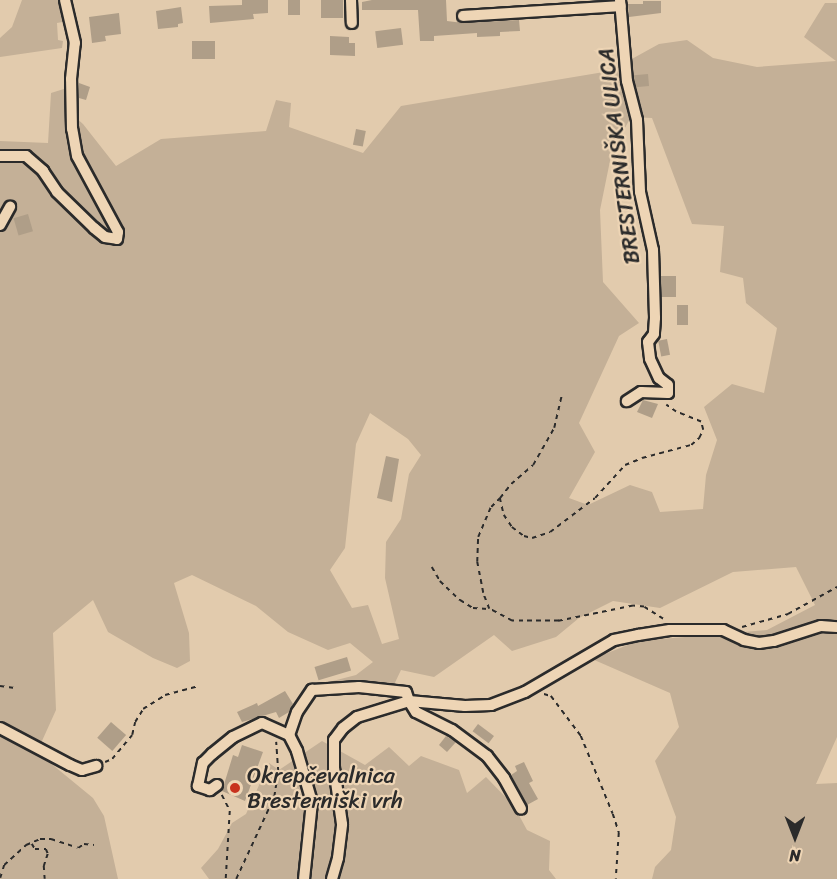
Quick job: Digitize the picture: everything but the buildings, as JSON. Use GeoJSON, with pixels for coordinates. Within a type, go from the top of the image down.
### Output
{"type":"FeatureCollection","features":[{"type":"Feature","properties":{"kind":"street"},"geometry":{"type":"LineString","coordinates":[[0,156],[26,156],[43,171],[57,192],[94,228],[105,237],[117,239],[118,232],[77,156],[72,129],[71,79],[75,43],[66,0]]}},
{"type":"Feature","properties":{"kind":"street"},"geometry":{"type":"LineString","coordinates":[[351,0],[352,23]]}},
{"type":"Feature","properties":{"kind":"street","name":"BRESTERNIŠKA ULICA"},"geometry":{"type":"LineString","coordinates":[[463,16],[620,3],[627,81],[637,120],[640,192],[653,250],[655,318],[654,334],[648,342],[650,359],[659,378],[668,385],[668,393],[665,395]]}},
{"type":"Feature","properties":{"kind":"street"},"geometry":{"type":"LineString","coordinates":[[0,225],[10,207]]}},
{"type":"Feature","properties":{"kind":"street"},"geometry":{"type":"LineString","coordinates":[[627,401],[641,392],[665,395]]}},
{"type":"Feature","properties":{"kind":"street"},"geometry":{"type":"LineString","coordinates":[[332,879],[338,858],[342,824],[334,768],[334,740],[343,728],[357,717],[409,701],[465,706],[491,705],[525,692],[614,640],[670,630],[723,630],[744,640],[759,643],[774,641],[821,626],[837,627]]}},
{"type":"Feature","properties":{"kind":"street"},"geometry":{"type":"LineString","coordinates":[[289,735],[306,696],[312,690],[359,687],[405,692],[416,712],[452,730],[487,756],[504,778],[521,809]]}},
{"type":"Feature","properties":{"kind":"street"},"geometry":{"type":"LineString","coordinates":[[214,787],[198,786],[203,763],[212,754],[251,727],[262,723],[289,735],[297,752],[312,802],[304,879]]}},
{"type":"Feature","properties":{"kind":"street"},"geometry":{"type":"LineString","coordinates":[[0,728],[82,770],[96,766]]}},
{"type":"Feature","properties":{"kind":"path"},"geometry":{"type":"LineString","coordinates":[[489,609],[483,593],[477,562],[478,537],[491,507],[511,484],[533,465],[554,428],[562,394]]}},
{"type":"Feature","properties":{"kind":"path"},"geometry":{"type":"LineString","coordinates":[[500,498],[504,515],[512,527],[524,536],[532,538],[550,531],[595,498],[625,465],[642,458],[691,446],[703,430],[701,422],[676,412],[665,404],[665,395]]}},
{"type":"Feature","properties":{"kind":"path"},"geometry":{"type":"LineString","coordinates":[[432,567],[440,581],[460,600],[473,608],[489,609],[512,621],[538,622],[585,617],[633,606],[644,607],[660,616],[670,630]]}},
{"type":"Feature","properties":{"kind":"path"},"geometry":{"type":"LineString","coordinates":[[741,627],[788,614],[837,587]]}},
{"type":"Feature","properties":{"kind":"path"},"geometry":{"type":"LineString","coordinates":[[0,686],[15,688]]}},
{"type":"Feature","properties":{"kind":"path"},"geometry":{"type":"LineString","coordinates":[[96,766],[112,759],[132,735],[135,722],[143,709],[165,695],[198,686]]}},
{"type":"Feature","properties":{"kind":"path"},"geometry":{"type":"LineString","coordinates":[[525,692],[551,696],[581,736],[619,832],[616,879]]}},
{"type":"Feature","properties":{"kind":"path"},"geometry":{"type":"LineString","coordinates":[[236,879],[274,796],[278,772],[275,730]]}},
{"type":"Feature","properties":{"kind":"path"},"geometry":{"type":"LineString","coordinates":[[214,787],[223,796],[230,811],[229,861],[226,879]]}},
{"type":"Feature","properties":{"kind":"path"},"geometry":{"type":"LineString","coordinates":[[0,878],[4,865],[32,843],[51,839],[78,848],[84,844],[94,845]]}},
{"type":"Feature","properties":{"kind":"path"},"geometry":{"type":"LineString","coordinates":[[32,843],[35,849],[46,849],[48,854],[44,866],[45,879]]}},
{"type":"Feature","properties":{"kind":"shaded area"},"geometry":{"type":"Polygon","coordinates":[[[22,0],[61,0],[68,21],[57,23],[58,40],[63,41],[62,48],[0,57],[0,38],[12,27],[22,0]]]}},
{"type":"Feature","properties":{"kind":"shaded area"},"geometry":{"type":"Polygon","coordinates":[[[825,3],[837,3],[837,737],[816,784],[837,783],[837,879],[652,879],[655,867],[671,850],[676,817],[655,761],[679,727],[670,693],[592,659],[638,641],[767,630],[815,605],[796,567],[733,572],[660,608],[613,601],[579,618],[556,637],[512,651],[494,635],[434,677],[401,670],[391,691],[343,689],[325,683],[356,675],[373,662],[350,643],[328,650],[288,632],[256,606],[192,575],[174,583],[189,633],[190,661],[177,668],[153,658],[108,632],[93,600],[53,633],[56,710],[37,752],[93,798],[104,816],[118,879],[0,879],[0,141],[48,143],[51,93],[67,88],[68,111],[83,124],[116,166],[161,139],[266,131],[276,100],[291,103],[289,127],[363,153],[401,106],[610,71],[659,44],[687,40],[713,58],[757,67],[836,61],[804,37],[825,3]],[[631,117],[612,151],[600,210],[603,282],[639,323],[619,336],[579,423],[595,452],[569,498],[588,505],[630,485],[652,492],[660,512],[703,509],[706,475],[717,440],[704,407],[732,384],[764,393],[777,328],[746,303],[743,278],[720,272],[724,226],[692,224],[652,118],[631,117]],[[370,413],[356,444],[345,548],[330,570],[352,608],[368,605],[382,644],[399,639],[385,578],[386,542],[401,519],[409,474],[421,455],[408,439],[370,413]]]}},
{"type":"Feature","properties":{"kind":"shaded area"},"geometry":{"type":"Polygon","coordinates":[[[322,741],[365,765],[389,747],[409,766],[421,756],[459,770],[467,793],[486,777],[514,806],[527,830],[550,841],[549,870],[556,879],[209,879],[201,868],[218,849],[232,823],[246,814],[269,763],[279,770],[322,741]]]}},
{"type":"Feature","properties":{"kind":"place","name":"Okrepčevalnica Bresterniški vrh"},"geometry":{"type":"Point","coordinates":[235,788]}}]}
